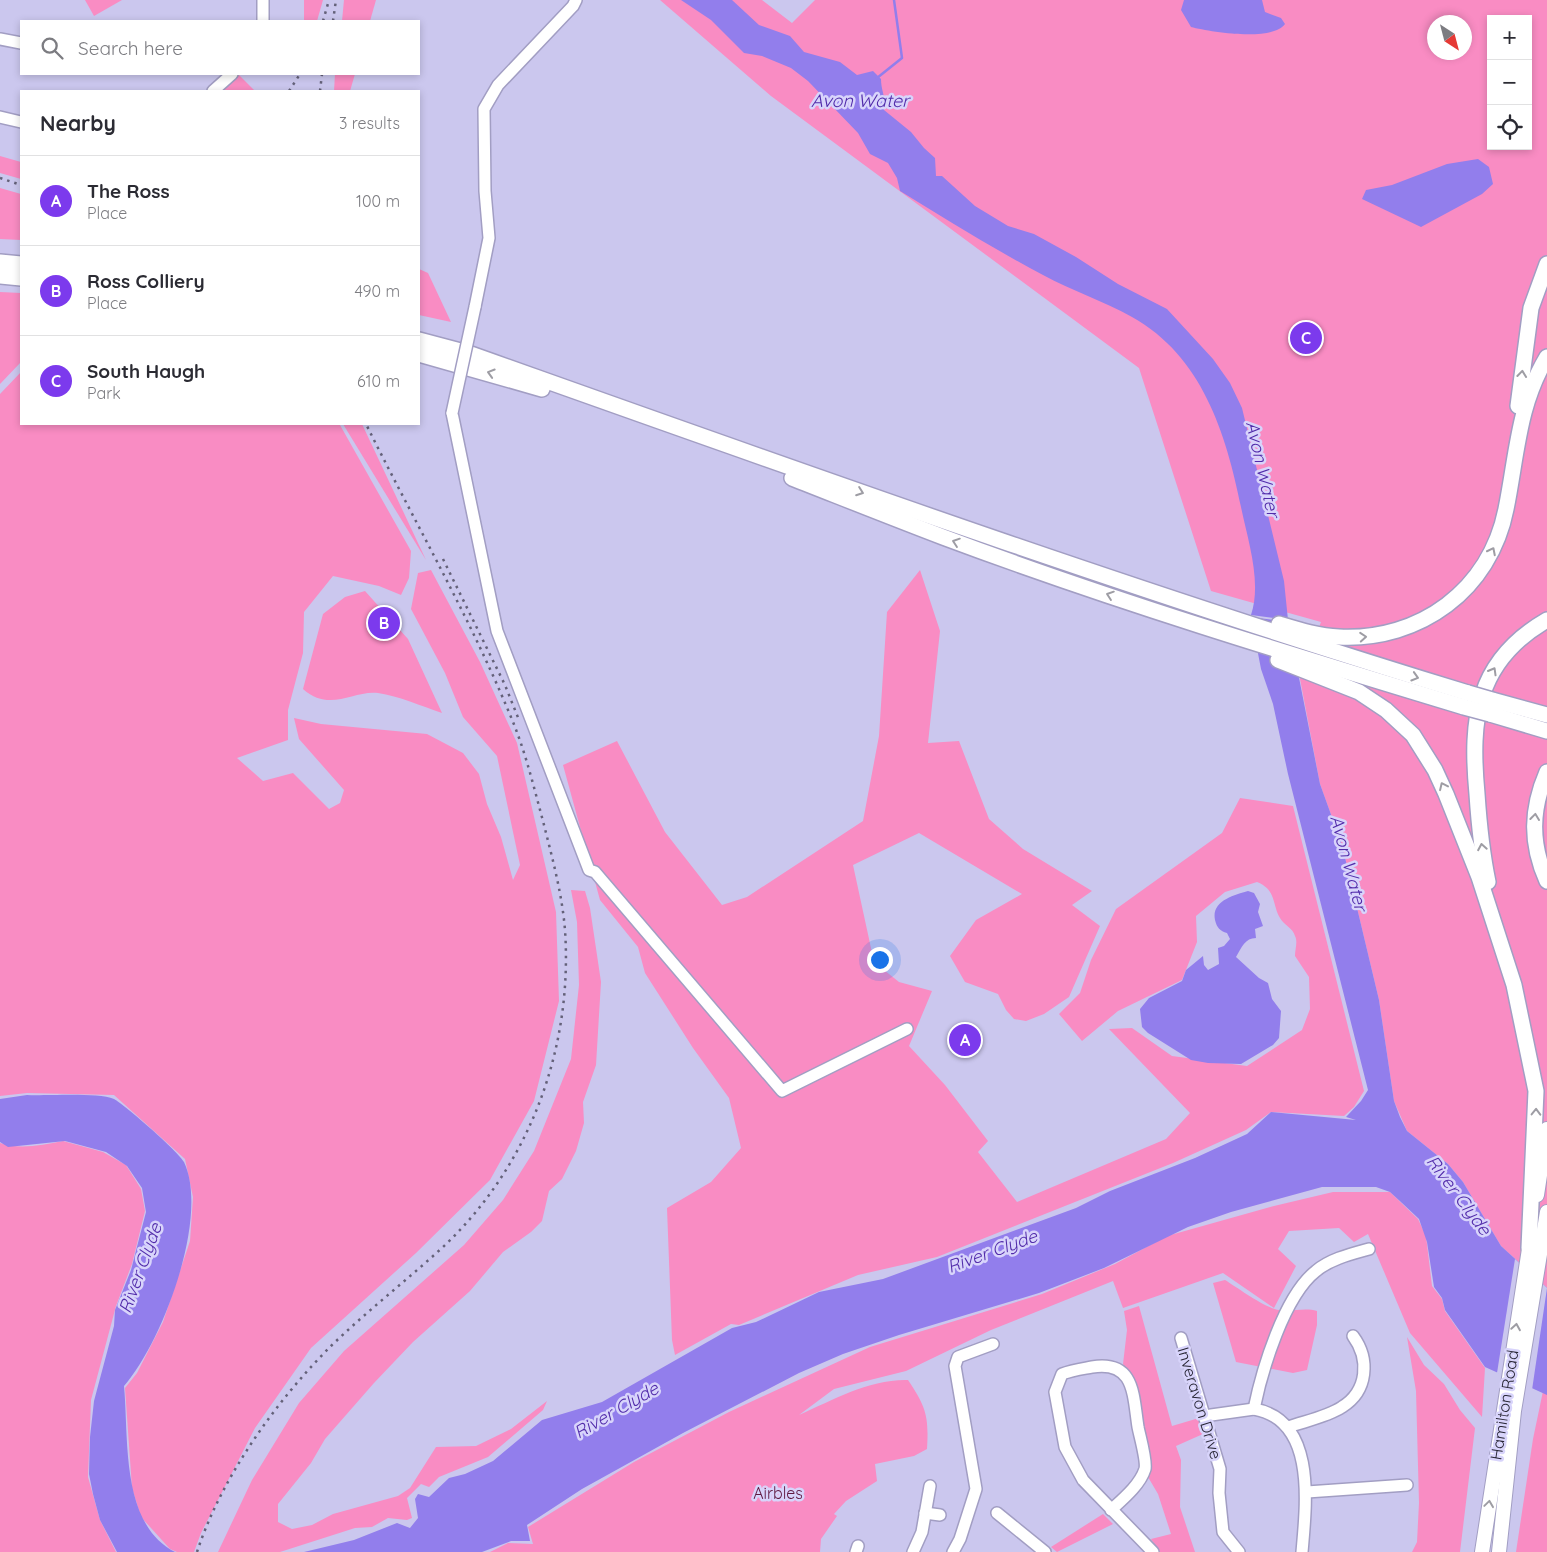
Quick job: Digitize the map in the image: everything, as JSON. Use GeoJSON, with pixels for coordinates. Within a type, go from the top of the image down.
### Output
{"type":"FeatureCollection","features":[{"type":"Feature","properties":{"kind":"highway"},"geometry":{"type":"LineString","coordinates":[[0,262],[20,264]]}},
{"type":"Feature","properties":{"kind":"highway"},"geometry":{"type":"LineString","coordinates":[[1317,640],[1393,632],[1425,620],[1454,600],[1479,574],[1496,544],[1506,510],[1531,308],[1547,264]]}},
{"type":"Feature","properties":{"kind":"highway"},"geometry":{"type":"LineString","coordinates":[[0,276],[20,278]]}},
{"type":"Feature","properties":{"kind":"highway"},"geometry":{"type":"LineString","coordinates":[[420,340],[468,353],[1079,569],[1317,640],[1466,700]]}},
{"type":"Feature","properties":{"kind":"highway"},"geometry":{"type":"LineString","coordinates":[[420,354],[468,366],[650,423],[945,538],[1324,671],[1466,700],[1542,722]]}},
{"type":"Feature","properties":{"kind":"highway"},"geometry":{"type":"LineString","coordinates":[[1511,474],[1524,407],[1537,373],[1547,357]]}},
{"type":"Feature","properties":{"kind":"highway"},"geometry":{"type":"LineString","coordinates":[[1506,964],[1480,840],[1474,756],[1476,722],[1483,691],[1503,655],[1518,639],[1547,620]]}},
{"type":"Feature","properties":{"kind":"highway"},"geometry":{"type":"LineString","coordinates":[[1324,671],[1386,710],[1413,735],[1424,751],[1446,794],[1479,877],[1514,984],[1536,1091],[1534,1252]]}},
{"type":"Feature","properties":{"kind":"highway"},"geometry":{"type":"LineString","coordinates":[[1547,772],[1536,805],[1533,829],[1537,856],[1547,881]]}},
{"type":"Feature","properties":{"kind":"highway"},"geometry":{"type":"LineString","coordinates":[[1534,1252],[1547,1222]]}},
{"type":"Feature","properties":{"kind":"main road"},"geometry":{"type":"LineString","coordinates":[[1534,1252],[1547,1129]]}},
{"type":"Feature","properties":{"kind":"main road"},"geometry":{"type":"LineString","coordinates":[[1534,1252],[1547,1212]]}},
{"type":"Feature","properties":{"kind":"main road","name":"Hamilton Road"},"geometry":{"type":"LineString","coordinates":[[1482,1552],[1509,1411],[1534,1252]]}},
{"type":"Feature","properties":{"kind":"main road","name":"Hamilton Road"},"geometry":{"type":"LineString","coordinates":[[1499,1552],[1509,1411]]}},
{"type":"Feature","properties":{"kind":"street"},"geometry":{"type":"LineString","coordinates":[[263,0],[263,20]]}},
{"type":"Feature","properties":{"kind":"street"},"geometry":{"type":"LineString","coordinates":[[576,0],[573,6],[498,85],[484,109],[484,191],[489,238],[476,307],[452,413],[497,631],[588,870],[595,872],[782,1091],[907,1029]]}},
{"type":"Feature","properties":{"kind":"street"},"geometry":{"type":"LineString","coordinates":[[0,39],[20,43]]}},
{"type":"Feature","properties":{"kind":"street"},"geometry":{"type":"LineString","coordinates":[[214,90],[231,75]]}},
{"type":"Feature","properties":{"kind":"street"},"geometry":{"type":"LineString","coordinates":[[0,117],[20,122]]}},
{"type":"Feature","properties":{"kind":"street"},"geometry":{"type":"LineString","coordinates":[[1254,1409],[1271,1350],[1296,1293],[1318,1269],[1339,1258],[1368,1249]]}},
{"type":"Feature","properties":{"kind":"street"},"geometry":{"type":"LineString","coordinates":[[1288,1427],[1340,1408],[1358,1391],[1365,1371],[1363,1355],[1353,1336]]}},
{"type":"Feature","properties":{"kind":"street","name":"Inveravon Drive"},"geometry":{"type":"LineString","coordinates":[[1181,1338],[1220,1469],[1219,1493],[1223,1532],[1238,1552]]}},
{"type":"Feature","properties":{"kind":"street"},"geometry":{"type":"LineString","coordinates":[[953,1552],[960,1539],[976,1489],[955,1366],[958,1357],[993,1344]]}},
{"type":"Feature","properties":{"kind":"street"},"geometry":{"type":"LineString","coordinates":[[1111,1510],[1138,1481],[1146,1468],[1132,1392],[1128,1379],[1121,1369],[1106,1365],[1071,1370],[1062,1374],[1055,1392],[1066,1447],[1083,1480],[1111,1510],[1153,1552]]}},
{"type":"Feature","properties":{"kind":"street"},"geometry":{"type":"LineString","coordinates":[[1204,1416],[1254,1409],[1262,1410],[1288,1427],[1298,1447],[1307,1492],[1302,1552]]}},
{"type":"Feature","properties":{"kind":"street"},"geometry":{"type":"LineString","coordinates":[[1307,1492],[1407,1485]]}},
{"type":"Feature","properties":{"kind":"street"},"geometry":{"type":"LineString","coordinates":[[913,1552],[922,1532],[930,1486]]}},
{"type":"Feature","properties":{"kind":"street"},"geometry":{"type":"LineString","coordinates":[[925,1513],[940,1514]]}},
{"type":"Feature","properties":{"kind":"street"},"geometry":{"type":"LineString","coordinates":[[997,1513],[1044,1552]]}},
{"type":"Feature","properties":{"kind":"green space"},"geometry":{"type":"Polygon","coordinates":[[[85,0],[122,0],[94,16],[85,0]]]}},
{"type":"Feature","properties":{"kind":"green space"},"geometry":{"type":"Polygon","coordinates":[[[304,0],[323,0],[317,20],[304,20],[304,0]]]}},
{"type":"Feature","properties":{"kind":"green space"},"geometry":{"type":"Polygon","coordinates":[[[344,0],[376,0],[370,20],[342,20],[344,0]]]}},
{"type":"Feature","properties":{"kind":"green space"},"geometry":{"type":"Polygon","coordinates":[[[660,0],[762,0],[792,23],[815,0],[1547,0],[1547,1288],[1501,1246],[1463,1182],[1448,1164],[1407,1131],[1394,1101],[1379,1000],[1342,845],[1320,784],[1300,679],[1321,622],[1211,591],[1139,368],[771,96],[660,0]]]}},
{"type":"Feature","properties":{"kind":"green space"},"geometry":{"type":"Polygon","coordinates":[[[239,75],[254,90],[223,90],[239,75]]]}},
{"type":"Feature","properties":{"kind":"green space"},"geometry":{"type":"Polygon","coordinates":[[[335,75],[355,75],[350,90],[334,90],[335,75]]]}},
{"type":"Feature","properties":{"kind":"green space"},"geometry":{"type":"Polygon","coordinates":[[[0,156],[20,162],[20,179],[0,173],[0,156]]]}},
{"type":"Feature","properties":{"kind":"green space"},"geometry":{"type":"Polygon","coordinates":[[[0,188],[20,194],[20,240],[0,239],[0,188]]]}},
{"type":"Feature","properties":{"kind":"green space"},"geometry":{"type":"Polygon","coordinates":[[[420,269],[428,273],[451,322],[420,315],[420,269]]]}},
{"type":"Feature","properties":{"kind":"green space"},"geometry":{"type":"Polygon","coordinates":[[[0,292],[20,293],[20,363],[0,384],[0,292]]]}},
{"type":"Feature","properties":{"kind":"green space"},"geometry":{"type":"Polygon","coordinates":[[[20,373],[20,425],[340,425],[411,551],[409,578],[401,595],[379,586],[333,576],[304,612],[303,653],[288,710],[288,740],[237,758],[263,781],[293,773],[329,809],[340,803],[344,790],[299,739],[294,718],[321,724],[427,734],[463,753],[479,774],[487,804],[501,837],[513,880],[520,865],[497,756],[463,717],[445,673],[411,609],[418,573],[431,570],[480,662],[517,743],[556,912],[559,1001],[534,1101],[490,1180],[416,1253],[311,1348],[255,1428],[201,1533],[194,1552],[177,1552],[170,1549],[141,1517],[132,1488],[125,1388],[137,1373],[163,1322],[190,1241],[193,1197],[185,1159],[114,1095],[27,1093],[0,1096],[0,394],[20,373]]]}},
{"type":"Feature","properties":{"kind":"green space"},"geometry":{"type":"Polygon","coordinates":[[[344,425],[362,425],[426,560],[344,425]]]}},
{"type":"Feature","properties":{"kind":"green space"},"geometry":{"type":"Polygon","coordinates":[[[920,570],[940,631],[928,743],[959,741],[989,819],[1023,849],[1092,891],[1072,905],[1100,926],[1069,997],[1044,1014],[1026,1021],[1014,1019],[1006,1010],[998,994],[965,982],[950,956],[976,920],[1022,894],[919,833],[853,865],[874,962],[899,982],[932,991],[909,1046],[945,1085],[988,1141],[978,1152],[1017,1202],[1166,1139],[1190,1113],[1109,1029],[1132,1028],[1172,1056],[1247,1066],[1302,1030],[1310,1009],[1309,977],[1295,956],[1296,941],[1294,933],[1280,918],[1271,893],[1257,882],[1225,892],[1196,916],[1197,942],[1182,980],[1118,1011],[1082,1041],[1059,1014],[1080,993],[1091,960],[1116,909],[1222,833],[1240,798],[1293,806],[1364,1091],[1354,1107],[1344,1116],[1271,1112],[1246,1130],[1173,1163],[937,1257],[858,1275],[739,1325],[731,1324],[675,1355],[672,1340],[667,1208],[711,1182],[741,1148],[729,1098],[693,1048],[645,973],[638,947],[600,900],[563,765],[617,741],[665,832],[722,905],[747,897],[863,821],[879,736],[887,612],[920,570]]]}},
{"type":"Feature","properties":{"kind":"green space"},"geometry":{"type":"Polygon","coordinates":[[[365,591],[408,639],[442,713],[386,694],[360,694],[332,700],[313,696],[303,689],[323,614],[345,597],[365,591]]]}},
{"type":"Feature","properties":{"kind":"green space"},"geometry":{"type":"Polygon","coordinates":[[[571,890],[585,891],[590,908],[601,982],[596,1065],[583,1102],[584,1123],[576,1151],[562,1179],[549,1191],[542,1221],[531,1232],[503,1252],[470,1291],[413,1342],[374,1383],[325,1439],[311,1463],[278,1504],[278,1522],[292,1529],[312,1525],[333,1514],[398,1496],[410,1488],[436,1447],[476,1446],[511,1429],[547,1401],[543,1410],[488,1457],[439,1477],[429,1487],[421,1484],[407,1498],[412,1518],[407,1520],[388,1518],[372,1527],[355,1528],[280,1552],[218,1552],[252,1480],[299,1403],[344,1351],[464,1245],[503,1200],[534,1151],[571,1059],[579,985],[577,922],[571,890]]]}},
{"type":"Feature","properties":{"kind":"green space"},"geometry":{"type":"Polygon","coordinates":[[[63,1141],[103,1152],[126,1165],[141,1189],[145,1211],[132,1264],[116,1306],[91,1400],[88,1477],[100,1520],[116,1552],[0,1552],[0,1143],[23,1146],[63,1141]]]}},
{"type":"Feature","properties":{"kind":"green space","name":"Airbles"},"geometry":{"type":"Polygon","coordinates":[[[1333,1192],[1390,1192],[1418,1219],[1426,1236],[1432,1286],[1442,1299],[1445,1311],[1485,1368],[1482,1417],[1410,1333],[1368,1234],[1354,1242],[1339,1228],[1289,1231],[1278,1249],[1296,1266],[1274,1308],[1223,1273],[1123,1308],[1113,1281],[991,1330],[906,1371],[834,1389],[799,1415],[865,1387],[879,1383],[908,1380],[925,1412],[927,1420],[927,1449],[914,1456],[875,1464],[877,1481],[846,1501],[834,1514],[837,1516],[821,1539],[820,1552],[490,1552],[508,1543],[533,1544],[528,1527],[634,1462],[729,1412],[870,1347],[1042,1294],[1115,1264],[1167,1236],[1274,1206],[1333,1192]]]}},
{"type":"Feature","properties":{"kind":"green space"},"geometry":{"type":"Polygon","coordinates":[[[1225,1280],[1259,1302],[1273,1308],[1279,1310],[1308,1309],[1317,1311],[1317,1325],[1307,1370],[1293,1373],[1236,1362],[1213,1283],[1225,1280]]]}},
{"type":"Feature","properties":{"kind":"green space"},"geometry":{"type":"Polygon","coordinates":[[[1139,1306],[1172,1426],[1199,1418],[1203,1434],[1176,1446],[1181,1460],[1180,1507],[1195,1552],[1160,1552],[1151,1539],[1171,1534],[1158,1494],[1148,1477],[1150,1468],[1149,1452],[1136,1388],[1123,1364],[1127,1330],[1124,1311],[1139,1306]]]}},
{"type":"Feature","properties":{"kind":"green space"},"geometry":{"type":"Polygon","coordinates":[[[1407,1337],[1424,1365],[1444,1384],[1460,1410],[1475,1428],[1460,1552],[1412,1552],[1417,1542],[1419,1503],[1416,1391],[1407,1337]]]}},
{"type":"Feature","properties":{"kind":"green space"},"geometry":{"type":"Polygon","coordinates":[[[1547,1372],[1547,1552],[1516,1552],[1533,1439],[1547,1372]]]}},
{"type":"Feature","properties":{"kind":"green space"},"geometry":{"type":"Polygon","coordinates":[[[1103,1514],[1113,1524],[1057,1552],[1051,1547],[1103,1514]]]}},
{"type":"Feature","properties":{"kind":"water","name":"Avon Water"},"geometry":{"type":"Polygon","coordinates":[[[681,0],[732,0],[759,25],[790,36],[804,52],[840,62],[857,75],[873,71],[881,79],[884,110],[911,132],[935,158],[936,176],[942,176],[975,206],[1008,226],[1034,234],[1076,257],[1118,284],[1167,309],[1213,359],[1230,383],[1242,408],[1284,581],[1288,620],[1251,615],[1254,602],[1255,575],[1235,479],[1218,425],[1207,399],[1193,375],[1176,353],[1156,333],[1132,317],[1054,281],[900,191],[897,178],[888,163],[870,154],[858,133],[808,81],[791,68],[762,56],[744,53],[711,20],[681,0]]]}},
{"type":"Feature","properties":{"kind":"water"},"geometry":{"type":"Polygon","coordinates":[[[1184,0],[1262,0],[1265,12],[1281,18],[1285,24],[1278,30],[1255,34],[1226,33],[1191,27],[1181,10],[1184,0]]]}},
{"type":"Feature","properties":{"kind":"water"},"geometry":{"type":"Polygon","coordinates":[[[1478,159],[1489,167],[1493,184],[1482,194],[1421,227],[1362,199],[1366,190],[1392,185],[1447,164],[1478,159]]]}},
{"type":"Feature","properties":{"kind":"water","name":"River Clyde"},"geometry":{"type":"Polygon","coordinates":[[[1251,617],[1288,622],[1320,784],[1342,845],[1379,1000],[1394,1101],[1400,1117],[1407,1131],[1448,1164],[1463,1182],[1501,1246],[1547,1288],[1547,1395],[1485,1367],[1445,1310],[1442,1298],[1434,1287],[1427,1242],[1419,1219],[1402,1203],[1390,1192],[1376,1187],[1322,1187],[1231,1212],[1188,1227],[1104,1268],[1039,1293],[899,1335],[843,1354],[799,1373],[683,1433],[582,1489],[527,1525],[530,1541],[511,1541],[482,1552],[304,1552],[354,1540],[397,1523],[410,1528],[418,1518],[415,1499],[418,1494],[429,1497],[449,1478],[465,1474],[493,1461],[542,1420],[602,1402],[732,1328],[756,1322],[819,1292],[883,1279],[1076,1208],[1110,1191],[1195,1158],[1247,1134],[1271,1112],[1356,1120],[1346,1117],[1361,1101],[1368,1090],[1288,774],[1273,704],[1261,669],[1251,617]]]}},
{"type":"Feature","properties":{"kind":"water"},"geometry":{"type":"Polygon","coordinates":[[[1248,891],[1254,893],[1260,904],[1258,912],[1263,926],[1255,929],[1256,938],[1246,941],[1236,957],[1259,978],[1268,983],[1272,999],[1281,1011],[1279,1038],[1273,1045],[1241,1064],[1208,1063],[1191,1060],[1148,1033],[1142,1027],[1140,1009],[1149,998],[1182,981],[1186,970],[1203,956],[1204,965],[1208,970],[1219,964],[1218,948],[1224,946],[1230,939],[1227,933],[1217,925],[1215,920],[1216,908],[1225,900],[1248,891]]]}},
{"type":"Feature","properties":{"kind":"water"},"geometry":{"type":"Polygon","coordinates":[[[27,1095],[84,1095],[114,1099],[151,1129],[184,1162],[190,1186],[191,1214],[178,1278],[167,1311],[153,1341],[139,1366],[124,1386],[128,1454],[136,1501],[145,1522],[157,1539],[175,1552],[117,1552],[100,1520],[89,1474],[90,1437],[94,1401],[114,1326],[115,1310],[131,1270],[146,1212],[142,1188],[127,1166],[106,1152],[65,1141],[8,1147],[0,1142],[0,1099],[27,1095]]]}},
{"type":"Feature","properties":{"kind":"pier"},"geometry":{"type":"Polygon","coordinates":[[[1515,1259],[1547,1288],[1532,1390],[1497,1373],[1515,1259]]]}},
{"type":"Feature","properties":{"kind":"waterway"},"geometry":{"type":"LineString","coordinates":[[877,78],[902,58],[894,0]]}},
{"type":"Feature","properties":{"kind":"railway"},"geometry":{"type":"LineString","coordinates":[[323,20],[329,0]]}},
{"type":"Feature","properties":{"kind":"railway"},"geometry":{"type":"LineString","coordinates":[[333,20],[336,0]]}},
{"type":"Feature","properties":{"kind":"railway"},"geometry":{"type":"LineString","coordinates":[[290,90],[299,75]]}},
{"type":"Feature","properties":{"kind":"railway"},"geometry":{"type":"LineString","coordinates":[[320,90],[322,75]]}},
{"type":"Feature","properties":{"kind":"railway"},"geometry":{"type":"LineString","coordinates":[[0,178],[20,185]]}},
{"type":"Feature","properties":{"kind":"railway"},"geometry":{"type":"LineString","coordinates":[[197,1552],[207,1524],[235,1469],[252,1442],[290,1391],[331,1346],[443,1247],[474,1215],[500,1179],[522,1142],[540,1102],[553,1061],[562,1018],[566,974],[562,902],[543,821],[522,746],[497,684],[479,646],[367,425]]}},
{"type":"Feature","properties":{"kind":"railway"},"geometry":{"type":"LineString","coordinates":[[443,559],[505,685],[519,720]]}},
{"type":"Feature","properties":{"kind":"place","name":"South Haugh"},"geometry":{"type":"Point","coordinates":[1306,338]}},
{"type":"Feature","properties":{"kind":"place","name":"Ross Colliery"},"geometry":{"type":"Point","coordinates":[384,623]}},
{"type":"Feature","properties":{"kind":"place","name":"The Ross"},"geometry":{"type":"Point","coordinates":[965,1040]}}]}
